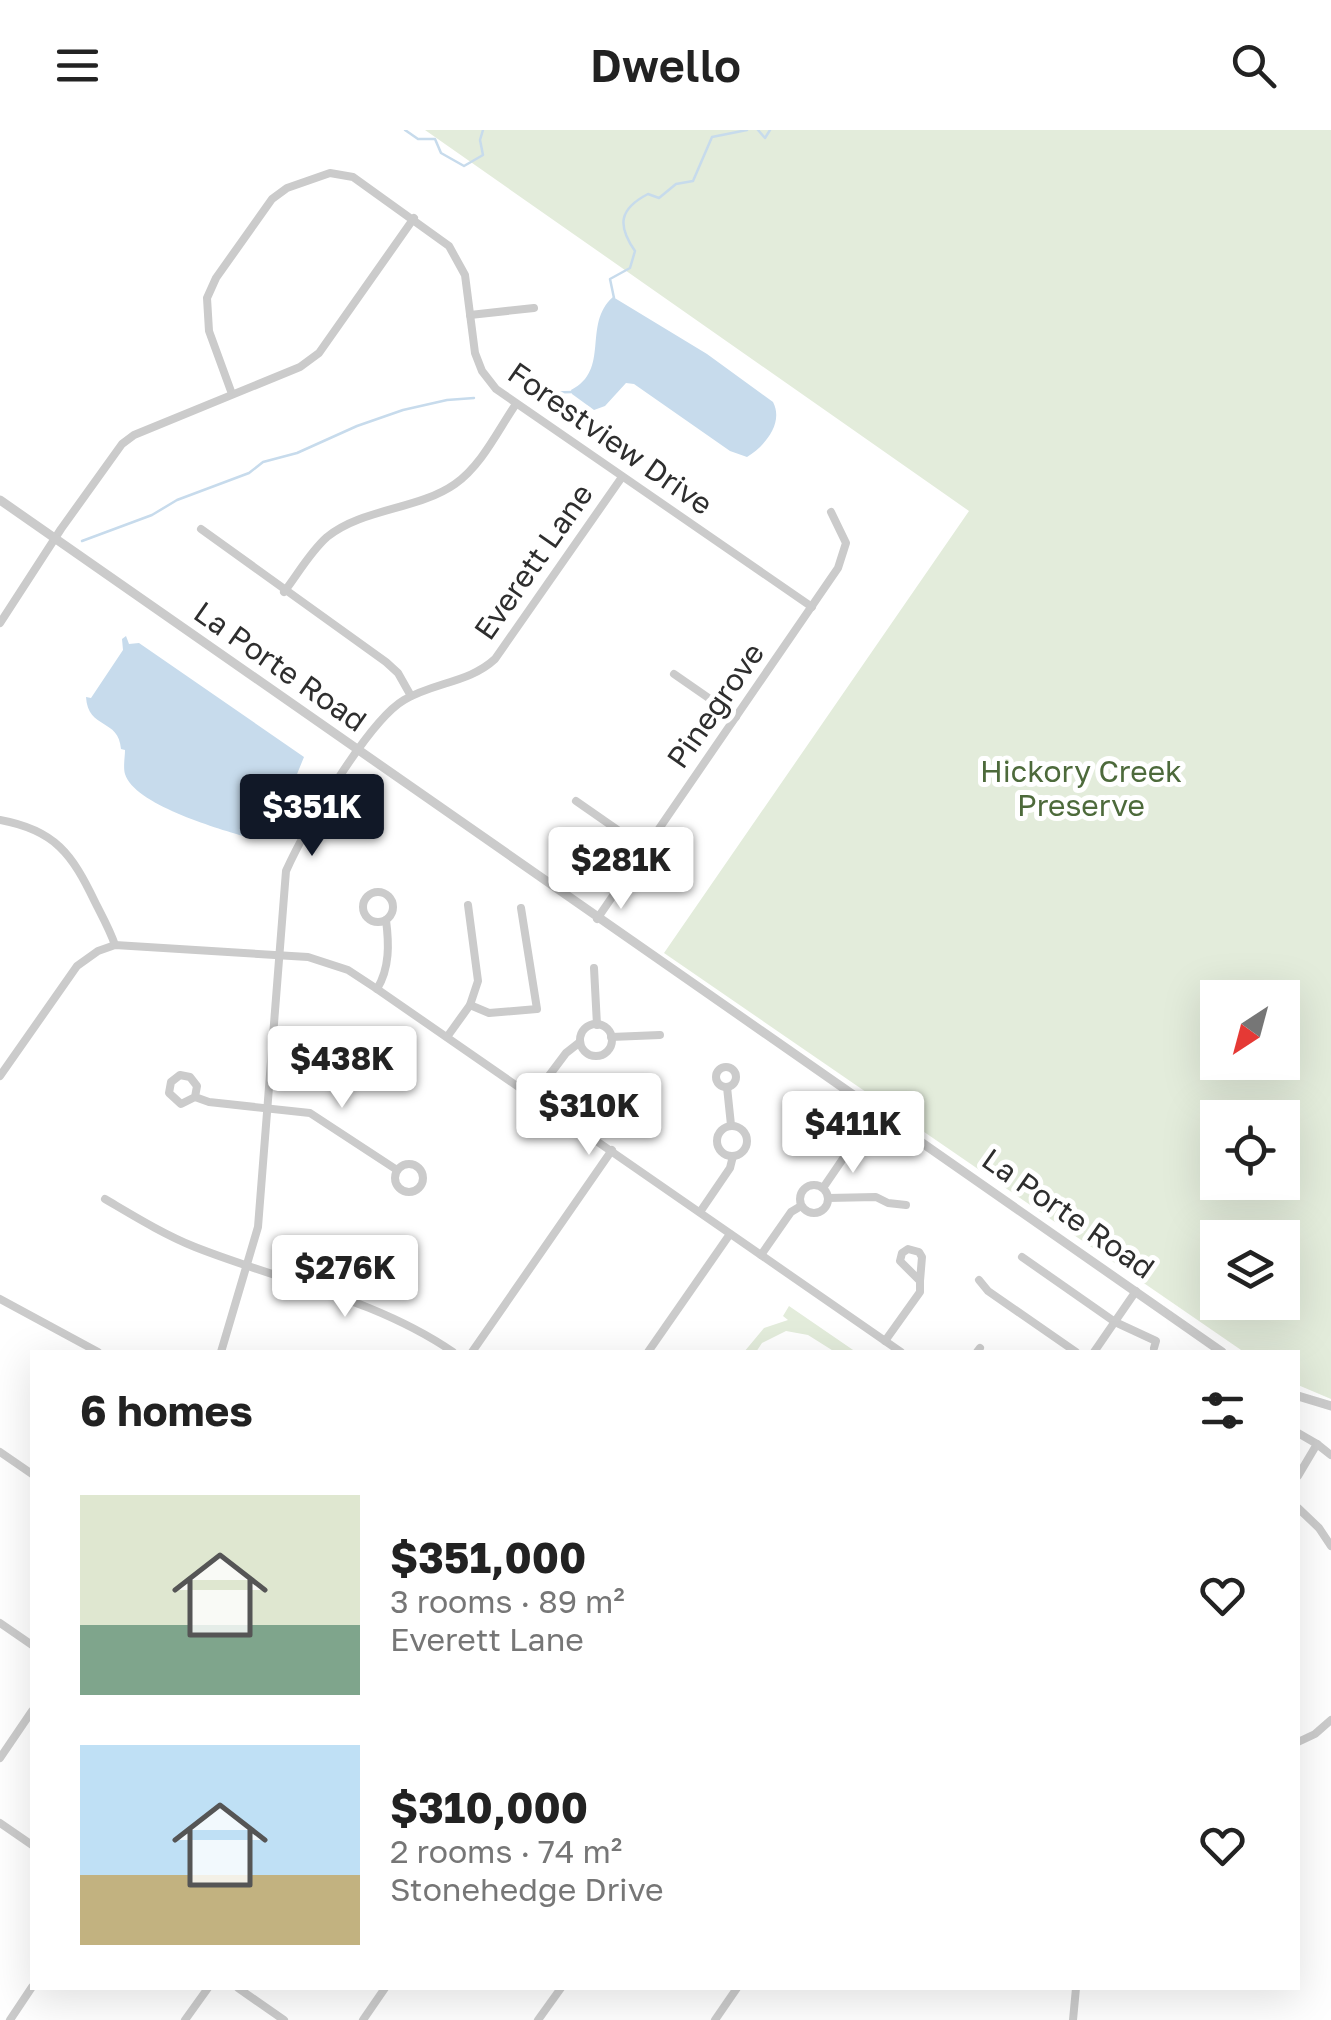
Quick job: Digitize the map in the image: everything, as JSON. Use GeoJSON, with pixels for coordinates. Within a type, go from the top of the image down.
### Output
{"type":"FeatureCollection","features":[{"type":"Feature","properties":{"kind":"street","name":"Forestview Drive"},"geometry":{"type":"LineString","coordinates":[[232,394],[208,331],[207,298],[216,278],[272,200],[288,188],[330,173],[353,177],[443,240],[461,264],[468,287],[475,353],[482,371],[496,389],[812,607]]}},
{"type":"Feature","properties":{"kind":"street"},"geometry":{"type":"LineString","coordinates":[[0,623],[122,444],[134,435],[300,367],[319,353],[414,218]]}},
{"type":"Feature","properties":{"kind":"street"},"geometry":{"type":"LineString","coordinates":[[470,315],[534,308]]}},
{"type":"Feature","properties":{"kind":"street"},"geometry":{"type":"LineString","coordinates":[[284,592],[314,551],[336,531],[459,482],[516,404]]}},
{"type":"Feature","properties":{"kind":"street","name":"Everett Lane"},"geometry":{"type":"LineString","coordinates":[[222,1350],[248,1264],[261,1202],[286,871],[305,830],[388,713],[410,696],[473,674],[496,658],[622,477]]}},
{"type":"Feature","properties":{"kind":"street","name":"La Porte Road"},"geometry":{"type":"LineString","coordinates":[[0,500],[1219,1350]]}},
{"type":"Feature","properties":{"kind":"street","name":"Pinegrove"},"geometry":{"type":"LineString","coordinates":[[597,919],[812,607],[844,553],[846,543],[831,512]]}},
{"type":"Feature","properties":{"kind":"street"},"geometry":{"type":"LineString","coordinates":[[201,529],[386,662],[398,673],[410,696]]}},
{"type":"Feature","properties":{"kind":"street"},"geometry":{"type":"LineString","coordinates":[[674,674],[736,717]]}},
{"type":"Feature","properties":{"kind":"street"},"geometry":{"type":"LineString","coordinates":[[576,801],[646,848]]}},
{"type":"Feature","properties":{"kind":"street"},"geometry":{"type":"LineString","coordinates":[[0,820],[27,825],[60,844],[80,870],[115,945]]}},
{"type":"Feature","properties":{"kind":"street"},"geometry":{"type":"LineString","coordinates":[[377,989],[386,971],[386,920],[393,910],[390,898],[380,892],[369,895],[363,904],[365,916],[375,922],[386,920]]}},
{"type":"Feature","properties":{"kind":"street"},"geometry":{"type":"LineString","coordinates":[[446,1037],[470,1006],[478,981],[468,905]]}},
{"type":"Feature","properties":{"kind":"street"},"geometry":{"type":"LineString","coordinates":[[470,1006],[489,1013],[537,1008],[521,908]]}},
{"type":"Feature","properties":{"kind":"street"},"geometry":{"type":"LineString","coordinates":[[0,1076],[77,966],[115,945],[278,954],[336,964],[899,1350]]}},
{"type":"Feature","properties":{"kind":"street"},"geometry":{"type":"LineString","coordinates":[[594,968],[596,1025]]}},
{"type":"Feature","properties":{"kind":"street"},"geometry":{"type":"LineString","coordinates":[[533,1097],[566,1053],[580,1042],[583,1031],[596,1025],[605,1028],[611,1037],[608,1050],[598,1056],[586,1053],[580,1042]]}},
{"type":"Feature","properties":{"kind":"street"},"geometry":{"type":"LineString","coordinates":[[611,1037],[660,1036]]}},
{"type":"Feature","properties":{"kind":"street"},"geometry":{"type":"LineString","coordinates":[[727,1087],[730,1125]]}},
{"type":"Feature","properties":{"kind":"street"},"geometry":{"type":"LineString","coordinates":[[196,1097],[209,1102],[310,1113],[398,1170]]}},
{"type":"Feature","properties":{"kind":"street"},"geometry":{"type":"LineString","coordinates":[[730,1125],[742,1129],[747,1140],[743,1151],[732,1156],[722,1152],[716,1142],[720,1130],[730,1125]]}},
{"type":"Feature","properties":{"kind":"street"},"geometry":{"type":"LineString","coordinates":[[823,1188],[853,1144]]}},
{"type":"Feature","properties":{"kind":"street"},"geometry":{"type":"LineString","coordinates":[[473,1350],[612,1150]]}},
{"type":"Feature","properties":{"kind":"street"},"geometry":{"type":"LineString","coordinates":[[700,1212],[730,1168],[732,1156]]}},
{"type":"Feature","properties":{"kind":"street"},"geometry":{"type":"LineString","coordinates":[[812,1184],[823,1188],[828,1198],[825,1208],[815,1214],[801,1206],[802,1190],[812,1184]]}},
{"type":"Feature","properties":{"kind":"street"},"geometry":{"type":"LineString","coordinates":[[828,1198],[876,1197],[888,1204],[906,1205]]}},
{"type":"Feature","properties":{"kind":"street"},"geometry":{"type":"LineString","coordinates":[[105,1199],[181,1240],[392,1319],[450,1350]]}},
{"type":"Feature","properties":{"kind":"street"},"geometry":{"type":"LineString","coordinates":[[761,1255],[791,1212],[801,1206]]}},
{"type":"Feature","properties":{"kind":"street"},"geometry":{"type":"LineString","coordinates":[[649,1350],[730,1234]]}},
{"type":"Feature","properties":{"kind":"street"},"geometry":{"type":"LineString","coordinates":[[1022,1257],[1115,1322],[1156,1341],[1154,1348]]}},
{"type":"Feature","properties":{"kind":"street"},"geometry":{"type":"LineString","coordinates":[[978,1280],[1073,1350]]}},
{"type":"Feature","properties":{"kind":"street"},"geometry":{"type":"LineString","coordinates":[[885,1341],[920,1292],[920,1282]]}},
{"type":"Feature","properties":{"kind":"street"},"geometry":{"type":"LineString","coordinates":[[1095,1350],[1136,1291]]}},
{"type":"Feature","properties":{"kind":"street"},"geometry":{"type":"LineString","coordinates":[[0,1299],[94,1350]]}},
{"type":"Feature","properties":{"kind":"street"},"geometry":{"type":"LineString","coordinates":[[1300,1397],[1331,1406]]}},
{"type":"Feature","properties":{"kind":"street"},"geometry":{"type":"LineString","coordinates":[[1300,1434],[1331,1454]]}},
{"type":"Feature","properties":{"kind":"street"},"geometry":{"type":"LineString","coordinates":[[1300,1473],[1317,1444]]}},
{"type":"Feature","properties":{"kind":"street"},"geometry":{"type":"LineString","coordinates":[[0,1452],[30,1473]]}},
{"type":"Feature","properties":{"kind":"street"},"geometry":{"type":"LineString","coordinates":[[1300,1510],[1331,1546]]}},
{"type":"Feature","properties":{"kind":"street"},"geometry":{"type":"LineString","coordinates":[[0,1623],[30,1644]]}},
{"type":"Feature","properties":{"kind":"street"},"geometry":{"type":"LineString","coordinates":[[0,1758],[30,1715]]}},
{"type":"Feature","properties":{"kind":"street"},"geometry":{"type":"LineString","coordinates":[[1300,1741],[1331,1720]]}},
{"type":"Feature","properties":{"kind":"street"},"geometry":{"type":"LineString","coordinates":[[0,1822],[30,1844]]}},
{"type":"Feature","properties":{"kind":"street"},"geometry":{"type":"LineString","coordinates":[[10,2020],[30,1990]]}},
{"type":"Feature","properties":{"kind":"street"},"geometry":{"type":"LineString","coordinates":[[186,2020],[207,1990]]}},
{"type":"Feature","properties":{"kind":"street"},"geometry":{"type":"LineString","coordinates":[[241,1990],[284,2020]]}},
{"type":"Feature","properties":{"kind":"street"},"geometry":{"type":"LineString","coordinates":[[362,2020],[384,1990]]}},
{"type":"Feature","properties":{"kind":"street"},"geometry":{"type":"LineString","coordinates":[[538,2020],[560,1990]]}},
{"type":"Feature","properties":{"kind":"street"},"geometry":{"type":"LineString","coordinates":[[714,2020],[736,1990]]}},
{"type":"Feature","properties":{"kind":"street"},"geometry":{"type":"LineString","coordinates":[[1073,2020],[1076,1990]]}},
{"type":"Feature","properties":{"kind":"green space","name":"Hickory Creek Preserve"},"geometry":{"type":"Polygon","coordinates":[[[425,130],[1331,130],[1331,1399],[1300,1386],[1300,1350],[1241,1350],[664,953],[969,511],[425,130]]]}},
{"type":"Feature","properties":{"kind":"green space"},"geometry":{"type":"Polygon","coordinates":[[[789,1306],[853,1350],[832,1350],[808,1335],[786,1331],[762,1343],[757,1350],[746,1350],[764,1328],[788,1320],[783,1316],[789,1306]]]}},
{"type":"Feature","properties":{"kind":"water"},"geometry":{"type":"Polygon","coordinates":[[[613,297],[707,354],[773,402],[774,426],[760,447],[747,457],[730,451],[634,384],[626,383],[605,406],[594,410],[572,394],[571,390],[590,371],[599,320],[613,297]]]}},
{"type":"Feature","properties":{"kind":"water"},"geometry":{"type":"Polygon","coordinates":[[[126,636],[129,644],[139,643],[304,757],[295,779],[297,786],[290,785],[288,794],[294,806],[283,821],[268,820],[256,829],[257,837],[249,833],[243,836],[159,805],[132,785],[124,771],[125,750],[121,749],[115,732],[92,715],[86,697],[91,698],[123,650],[122,639],[126,636]]]}},
{"type":"Feature","properties":{"kind":"waterway"},"geometry":{"type":"LineString","coordinates":[[405,130],[418,139],[435,139],[441,153],[464,166],[483,155],[483,130]]}},
{"type":"Feature","properties":{"kind":"waterway"},"geometry":{"type":"LineString","coordinates":[[614,298],[610,279],[630,268],[635,251],[625,233],[626,212],[648,194],[659,198],[676,184],[693,181],[712,137],[747,130]]}},
{"type":"Feature","properties":{"kind":"waterway"},"geometry":{"type":"LineString","coordinates":[[758,130],[765,138],[770,130]]}},
{"type":"Feature","properties":{"kind":"waterway"},"geometry":{"type":"LineString","coordinates":[[538,393],[572,392]]}},
{"type":"Feature","properties":{"kind":"waterway"},"geometry":{"type":"LineString","coordinates":[[82,541],[249,473],[263,462],[297,453],[357,426],[403,410],[474,398]]}}]}
